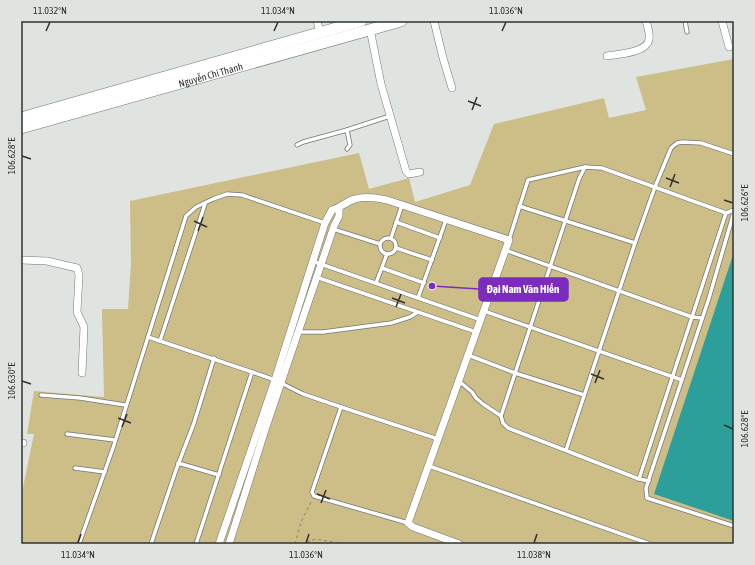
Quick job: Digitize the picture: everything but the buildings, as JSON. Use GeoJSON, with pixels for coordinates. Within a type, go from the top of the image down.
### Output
{"type":"FeatureCollection","features":[{"type":"Feature","properties":{"kind":"main road","name":"Nguyễn Chí Thanh"},"geometry":{"type":"LineString","coordinates":[[21,128],[101,101],[361,21]]}},
{"type":"Feature","properties":{"kind":"main road","name":"Nguyễn Chí Thanh"},"geometry":{"type":"LineString","coordinates":[[21,118],[101,101],[370,25],[401,21]]}},
{"type":"Feature","properties":{"kind":"street"},"geometry":{"type":"LineString","coordinates":[[317,21],[320,33]]}},
{"type":"Feature","properties":{"kind":"street"},"geometry":{"type":"LineString","coordinates":[[434,21],[452,88]]}},
{"type":"Feature","properties":{"kind":"street"},"geometry":{"type":"LineString","coordinates":[[607,56],[636,51],[645,47],[649,40],[646,21]]}},
{"type":"Feature","properties":{"kind":"street"},"geometry":{"type":"LineString","coordinates":[[722,21],[729,47]]}},
{"type":"Feature","properties":{"kind":"street"},"geometry":{"type":"LineString","coordinates":[[370,25],[380,84],[406,171],[409,174],[420,172]]}},
{"type":"Feature","properties":{"kind":"street"},"geometry":{"type":"LineString","coordinates":[[229,544],[278,382],[312,261],[325,223],[332,210],[339,208],[355,199],[378,198],[509,240],[439,440],[408,523],[413,527],[459,544]]}},
{"type":"Feature","properties":{"kind":"street"},"geometry":{"type":"LineString","coordinates":[[220,544],[278,382],[298,332],[333,229],[339,216],[339,208]]}},
{"type":"Feature","properties":{"kind":"street"},"geometry":{"type":"LineString","coordinates":[[21,260],[47,261],[77,268],[77,312],[84,327],[82,373]]}},
{"type":"Feature","properties":{"kind":"lane"},"geometry":{"type":"LineString","coordinates":[[685,21],[687,32]]}},
{"type":"Feature","properties":{"kind":"lane"},"geometry":{"type":"LineString","coordinates":[[297,145],[390,116]]}},
{"type":"Feature","properties":{"kind":"lane"},"geometry":{"type":"LineString","coordinates":[[347,130],[350,145],[347,148]]}},
{"type":"Feature","properties":{"kind":"lane"},"geometry":{"type":"LineString","coordinates":[[566,450],[654,187],[671,148],[678,143],[683,142],[701,143],[734,154]]}},
{"type":"Feature","properties":{"kind":"lane"},"geometry":{"type":"LineString","coordinates":[[501,416],[585,167]]}},
{"type":"Feature","properties":{"kind":"lane"},"geometry":{"type":"LineString","coordinates":[[509,240],[528,180],[585,167],[602,168],[726,212],[734,211],[702,318],[646,488],[647,498],[734,526]]}},
{"type":"Feature","properties":{"kind":"lane"},"geometry":{"type":"LineString","coordinates":[[79,544],[115,440],[186,216],[196,207],[227,194],[242,195],[325,223]]}},
{"type":"Feature","properties":{"kind":"lane"},"geometry":{"type":"LineString","coordinates":[[160,341],[205,204]]}},
{"type":"Feature","properties":{"kind":"lane"},"geometry":{"type":"LineString","coordinates":[[391,238],[402,205]]}},
{"type":"Feature","properties":{"kind":"lane"},"geometry":{"type":"LineString","coordinates":[[519,206],[635,243]]}},
{"type":"Feature","properties":{"kind":"lane"},"geometry":{"type":"LineString","coordinates":[[639,479],[726,212]]}},
{"type":"Feature","properties":{"kind":"lane"},"geometry":{"type":"LineString","coordinates":[[418,298],[446,220]]}},
{"type":"Feature","properties":{"kind":"lane"},"geometry":{"type":"LineString","coordinates":[[396,222],[440,238]]}},
{"type":"Feature","properties":{"kind":"lane"},"geometry":{"type":"LineString","coordinates":[[333,229],[380,244]]}},
{"type":"Feature","properties":{"kind":"lane"},"geometry":{"type":"LineString","coordinates":[[380,244],[386,238],[391,238]]}},
{"type":"Feature","properties":{"kind":"lane"},"geometry":{"type":"LineString","coordinates":[[380,244],[380,249],[387,254],[393,253],[396,248],[395,242],[391,238]]}},
{"type":"Feature","properties":{"kind":"lane"},"geometry":{"type":"LineString","coordinates":[[396,248],[432,260]]}},
{"type":"Feature","properties":{"kind":"lane"},"geometry":{"type":"LineString","coordinates":[[505,250],[692,317],[702,318]]}},
{"type":"Feature","properties":{"kind":"lane"},"geometry":{"type":"LineString","coordinates":[[376,283],[387,254]]}},
{"type":"Feature","properties":{"kind":"lane"},"geometry":{"type":"LineString","coordinates":[[312,261],[481,320]]}},
{"type":"Feature","properties":{"kind":"lane"},"geometry":{"type":"LineString","coordinates":[[382,268],[424,283]]}},
{"type":"Feature","properties":{"kind":"lane"},"geometry":{"type":"LineString","coordinates":[[308,275],[476,332]]}},
{"type":"Feature","properties":{"kind":"lane"},"geometry":{"type":"LineString","coordinates":[[495,280],[541,297]]}},
{"type":"Feature","properties":{"kind":"lane"},"geometry":{"type":"LineString","coordinates":[[484,311],[531,326],[682,380]]}},
{"type":"Feature","properties":{"kind":"lane"},"geometry":{"type":"LineString","coordinates":[[298,332],[323,332],[391,323],[410,317],[418,312]]}},
{"type":"Feature","properties":{"kind":"lane"},"geometry":{"type":"LineString","coordinates":[[148,337],[214,358],[341,407],[439,440]]}},
{"type":"Feature","properties":{"kind":"lane"},"geometry":{"type":"LineString","coordinates":[[468,355],[515,373],[584,395]]}},
{"type":"Feature","properties":{"kind":"lane"},"geometry":{"type":"LineString","coordinates":[[151,544],[178,463],[194,423],[214,358]]}},
{"type":"Feature","properties":{"kind":"lane"},"geometry":{"type":"LineString","coordinates":[[196,544],[252,372]]}},
{"type":"Feature","properties":{"kind":"lane"},"geometry":{"type":"LineString","coordinates":[[459,381],[483,404],[501,416],[508,428],[639,479],[649,481]]}},
{"type":"Feature","properties":{"kind":"lane"},"geometry":{"type":"LineString","coordinates":[[41,395],[80,398],[126,405]]}},
{"type":"Feature","properties":{"kind":"lane"},"geometry":{"type":"LineString","coordinates":[[341,407],[312,492],[314,496],[408,523]]}},
{"type":"Feature","properties":{"kind":"lane"},"geometry":{"type":"LineString","coordinates":[[67,434],[115,440]]}},
{"type":"Feature","properties":{"kind":"lane"},"geometry":{"type":"LineString","coordinates":[[178,463],[219,475]]}},
{"type":"Feature","properties":{"kind":"lane"},"geometry":{"type":"LineString","coordinates":[[429,466],[647,544]]}},
{"type":"Feature","properties":{"kind":"lane"},"geometry":{"type":"LineString","coordinates":[[75,468],[104,472]]}},
{"type":"Feature","properties":{"kind":"path"},"geometry":{"type":"LineString","coordinates":[[295,544],[302,522],[314,496]]}},
{"type":"Feature","properties":{"kind":"path"},"geometry":{"type":"LineString","coordinates":[[301,544],[316,539],[343,544]]}},
{"type":"Feature","properties":{"kind":"shaded area"},"geometry":{"type":"Polygon","coordinates":[[[734,59],[734,544],[21,544],[21,497],[34,434],[27,434],[34,391],[104,397],[102,309],[128,309],[131,264],[130,201],[359,153],[369,189],[409,178],[415,202],[470,185],[494,124],[604,98],[609,118],[646,110],[636,77],[734,59]]]}},
{"type":"Feature","properties":{"kind":"water"},"geometry":{"type":"Polygon","coordinates":[[[734,252],[734,521],[654,494],[734,252]]]}},
{"type":"Feature","properties":{"kind":"place","name":"Đại Nam Văn Hiến"},"geometry":{"type":"Point","coordinates":[432,286]}}]}
